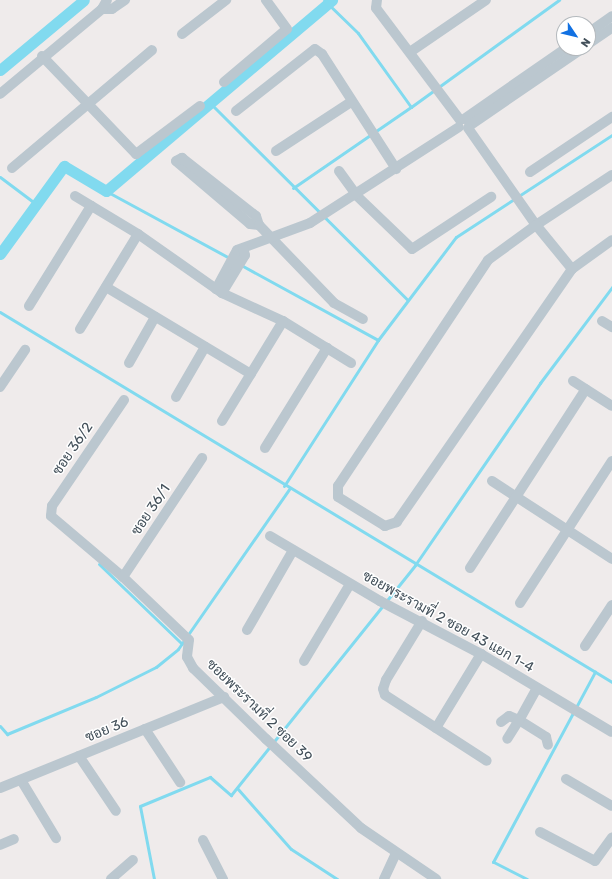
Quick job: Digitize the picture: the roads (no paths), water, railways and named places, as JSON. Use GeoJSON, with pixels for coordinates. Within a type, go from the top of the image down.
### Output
{"type":"FeatureCollection","features":[{"type":"Feature","properties":{"kind":"street"},"geometry":{"type":"LineString","coordinates":[[0,94],[42,56],[102,9],[108,0]]}},
{"type":"Feature","properties":{"kind":"street"},"geometry":{"type":"LineString","coordinates":[[182,34],[226,0]]}},
{"type":"Feature","properties":{"kind":"street"},"geometry":{"type":"LineString","coordinates":[[224,82],[287,29],[266,0]]}},
{"type":"Feature","properties":{"kind":"street"},"geometry":{"type":"LineString","coordinates":[[377,0],[376,8],[442,94],[536,225],[572,269]]}},
{"type":"Feature","properties":{"kind":"street"},"geometry":{"type":"LineString","coordinates":[[410,52],[486,0]]}},
{"type":"Feature","properties":{"kind":"street"},"geometry":{"type":"LineString","coordinates":[[102,9],[122,3]]}},
{"type":"Feature","properties":{"kind":"street"},"geometry":{"type":"LineString","coordinates":[[596,28],[611,18]]}},
{"type":"Feature","properties":{"kind":"street"},"geometry":{"type":"LineString","coordinates":[[596,39],[612,28]]}},
{"type":"Feature","properties":{"kind":"street"},"geometry":{"type":"LineString","coordinates":[[236,111],[315,49],[322,54],[366,126],[396,169]]}},
{"type":"Feature","properties":{"kind":"street"},"geometry":{"type":"LineString","coordinates":[[12,168],[152,50]]}},
{"type":"Feature","properties":{"kind":"street"},"geometry":{"type":"LineString","coordinates":[[42,56],[136,154],[200,106]]}},
{"type":"Feature","properties":{"kind":"street"},"geometry":{"type":"LineString","coordinates":[[529,79],[556,56]]}},
{"type":"Feature","properties":{"kind":"street"},"geometry":{"type":"LineString","coordinates":[[219,291],[233,264],[242,251],[310,223],[357,196],[529,79],[569,56]]}},
{"type":"Feature","properties":{"kind":"street"},"geometry":{"type":"LineString","coordinates":[[276,151],[351,102]]}},
{"type":"Feature","properties":{"kind":"street"},"geometry":{"type":"LineString","coordinates":[[530,172],[612,117]]}},
{"type":"Feature","properties":{"kind":"street"},"geometry":{"type":"LineString","coordinates":[[259,225],[250,224],[176,161],[182,158],[256,216],[259,225],[334,303],[363,319]]}},
{"type":"Feature","properties":{"kind":"street"},"geometry":{"type":"LineString","coordinates":[[338,171],[357,196],[412,249],[491,197]]}},
{"type":"Feature","properties":{"kind":"street"},"geometry":{"type":"LineString","coordinates":[[612,175],[536,225],[488,260],[338,486],[338,497],[385,526],[397,522],[572,269],[612,240]]}},
{"type":"Feature","properties":{"kind":"street"},"geometry":{"type":"LineString","coordinates":[[75,196],[138,234],[219,291],[283,321],[351,363]]}},
{"type":"Feature","properties":{"kind":"street"},"geometry":{"type":"LineString","coordinates":[[29,306],[91,206]]}},
{"type":"Feature","properties":{"kind":"street"},"geometry":{"type":"LineString","coordinates":[[80,329],[138,234]]}},
{"type":"Feature","properties":{"kind":"street"},"geometry":{"type":"LineString","coordinates":[[106,287],[251,374]]}},
{"type":"Feature","properties":{"kind":"street"},"geometry":{"type":"LineString","coordinates":[[129,363],[154,317]]}},
{"type":"Feature","properties":{"kind":"street"},"geometry":{"type":"LineString","coordinates":[[222,420],[283,321]]}},
{"type":"Feature","properties":{"kind":"street"},"geometry":{"type":"LineString","coordinates":[[602,321],[612,327]]}},
{"type":"Feature","properties":{"kind":"street"},"geometry":{"type":"LineString","coordinates":[[176,396],[205,347]]}},
{"type":"Feature","properties":{"kind":"street"},"geometry":{"type":"LineString","coordinates":[[265,448],[326,348]]}},
{"type":"Feature","properties":{"kind":"street"},"geometry":{"type":"LineString","coordinates":[[0,387],[25,350]]}},
{"type":"Feature","properties":{"kind":"street"},"geometry":{"type":"LineString","coordinates":[[573,381],[612,406]]}},
{"type":"Feature","properties":{"kind":"street"},"geometry":{"type":"LineString","coordinates":[[470,568],[586,389]]}},
{"type":"Feature","properties":{"kind":"street","name":"ซอย 36/2"},"geometry":{"type":"LineString","coordinates":[[51,516],[52,506],[124,400]]}},
{"type":"Feature","properties":{"kind":"street","name":"ซอย 36/1"},"geometry":{"type":"LineString","coordinates":[[123,577],[202,458]]}},
{"type":"Feature","properties":{"kind":"street"},"geometry":{"type":"LineString","coordinates":[[520,603],[612,461]]}},
{"type":"Feature","properties":{"kind":"street"},"geometry":{"type":"LineString","coordinates":[[492,481],[612,558]]}},
{"type":"Feature","properties":{"kind":"street","name":"ซอยพระรามที่ 2 ซอย 39"},"geometry":{"type":"LineString","coordinates":[[51,516],[123,577],[189,640],[190,662],[270,743],[396,855],[436,879]]}},
{"type":"Feature","properties":{"kind":"street","name":"ซอยพระรามที่ 2 ซอย 43 แยก 1-4"},"geometry":{"type":"LineString","coordinates":[[270,536],[292,552],[380,601],[422,621],[481,654],[612,732]]}},
{"type":"Feature","properties":{"kind":"street"},"geometry":{"type":"LineString","coordinates":[[247,630],[292,552]]}},
{"type":"Feature","properties":{"kind":"street"},"geometry":{"type":"LineString","coordinates":[[304,661],[350,584]]}},
{"type":"Feature","properties":{"kind":"street"},"geometry":{"type":"LineString","coordinates":[[585,646],[612,605]]}},
{"type":"Feature","properties":{"kind":"street"},"geometry":{"type":"LineString","coordinates":[[422,621],[383,689],[385,695],[488,760]]}},
{"type":"Feature","properties":{"kind":"street"},"geometry":{"type":"LineString","coordinates":[[436,728],[481,654]]}},
{"type":"Feature","properties":{"kind":"street"},"geometry":{"type":"LineString","coordinates":[[507,739],[537,688]]}},
{"type":"Feature","properties":{"kind":"street","name":"ซอย 36"},"geometry":{"type":"LineString","coordinates":[[0,788],[224,697]]}},
{"type":"Feature","properties":{"kind":"street"},"geometry":{"type":"LineString","coordinates":[[501,722],[509,716],[519,720],[546,737],[548,745]]}},
{"type":"Feature","properties":{"kind":"street"},"geometry":{"type":"LineString","coordinates":[[145,729],[180,782]]}},
{"type":"Feature","properties":{"kind":"street"},"geometry":{"type":"LineString","coordinates":[[79,756],[116,810]]}},
{"type":"Feature","properties":{"kind":"street"},"geometry":{"type":"LineString","coordinates":[[566,779],[612,806]]}},
{"type":"Feature","properties":{"kind":"street"},"geometry":{"type":"LineString","coordinates":[[21,780],[56,838]]}},
{"type":"Feature","properties":{"kind":"street"},"geometry":{"type":"LineString","coordinates":[[540,832],[595,861],[612,838]]}},
{"type":"Feature","properties":{"kind":"street"},"geometry":{"type":"LineString","coordinates":[[0,845],[14,839]]}},
{"type":"Feature","properties":{"kind":"street"},"geometry":{"type":"LineString","coordinates":[[203,840],[223,879]]}},
{"type":"Feature","properties":{"kind":"street"},"geometry":{"type":"LineString","coordinates":[[384,879],[396,855]]}},
{"type":"Feature","properties":{"kind":"street"},"geometry":{"type":"LineString","coordinates":[[111,879],[133,860]]}},
{"type":"Feature","properties":{"kind":"waterway"},"geometry":{"type":"LineString","coordinates":[[0,70],[84,0]]}},
{"type":"Feature","properties":{"kind":"waterway"},"geometry":{"type":"LineString","coordinates":[[293,188],[411,107],[358,33],[324,0]]}},
{"type":"Feature","properties":{"kind":"waterway"},"geometry":{"type":"LineString","coordinates":[[0,254],[64,166],[106,191],[332,0]]}},
{"type":"Feature","properties":{"kind":"waterway"},"geometry":{"type":"LineString","coordinates":[[411,107],[559,0]]}},
{"type":"Feature","properties":{"kind":"waterway"},"geometry":{"type":"LineString","coordinates":[[210,103],[407,299]]}},
{"type":"Feature","properties":{"kind":"waterway"},"geometry":{"type":"LineString","coordinates":[[284,486],[378,340],[456,237],[612,135]]}},
{"type":"Feature","properties":{"kind":"waterway"},"geometry":{"type":"LineString","coordinates":[[0,177],[36,204]]}},
{"type":"Feature","properties":{"kind":"waterway"},"geometry":{"type":"LineString","coordinates":[[106,191],[231,259]]}},
{"type":"Feature","properties":{"kind":"waterway"},"geometry":{"type":"LineString","coordinates":[[241,265],[378,340]]}},
{"type":"Feature","properties":{"kind":"waterway"},"geometry":{"type":"LineString","coordinates":[[154,879],[140,806],[210,777],[231,795],[415,565],[540,383],[612,287]]}},
{"type":"Feature","properties":{"kind":"waterway"},"geometry":{"type":"LineString","coordinates":[[0,312],[612,682]]}},
{"type":"Feature","properties":{"kind":"waterway"},"geometry":{"type":"LineString","coordinates":[[0,726],[7,734],[96,697],[156,667],[178,649],[289,489]]}},
{"type":"Feature","properties":{"kind":"waterway"},"geometry":{"type":"LineString","coordinates":[[99,564],[182,644]]}},
{"type":"Feature","properties":{"kind":"waterway"},"geometry":{"type":"LineString","coordinates":[[527,879],[493,862],[595,672]]}},
{"type":"Feature","properties":{"kind":"waterway"},"geometry":{"type":"LineString","coordinates":[[237,788],[291,849],[337,879]]}}]}
